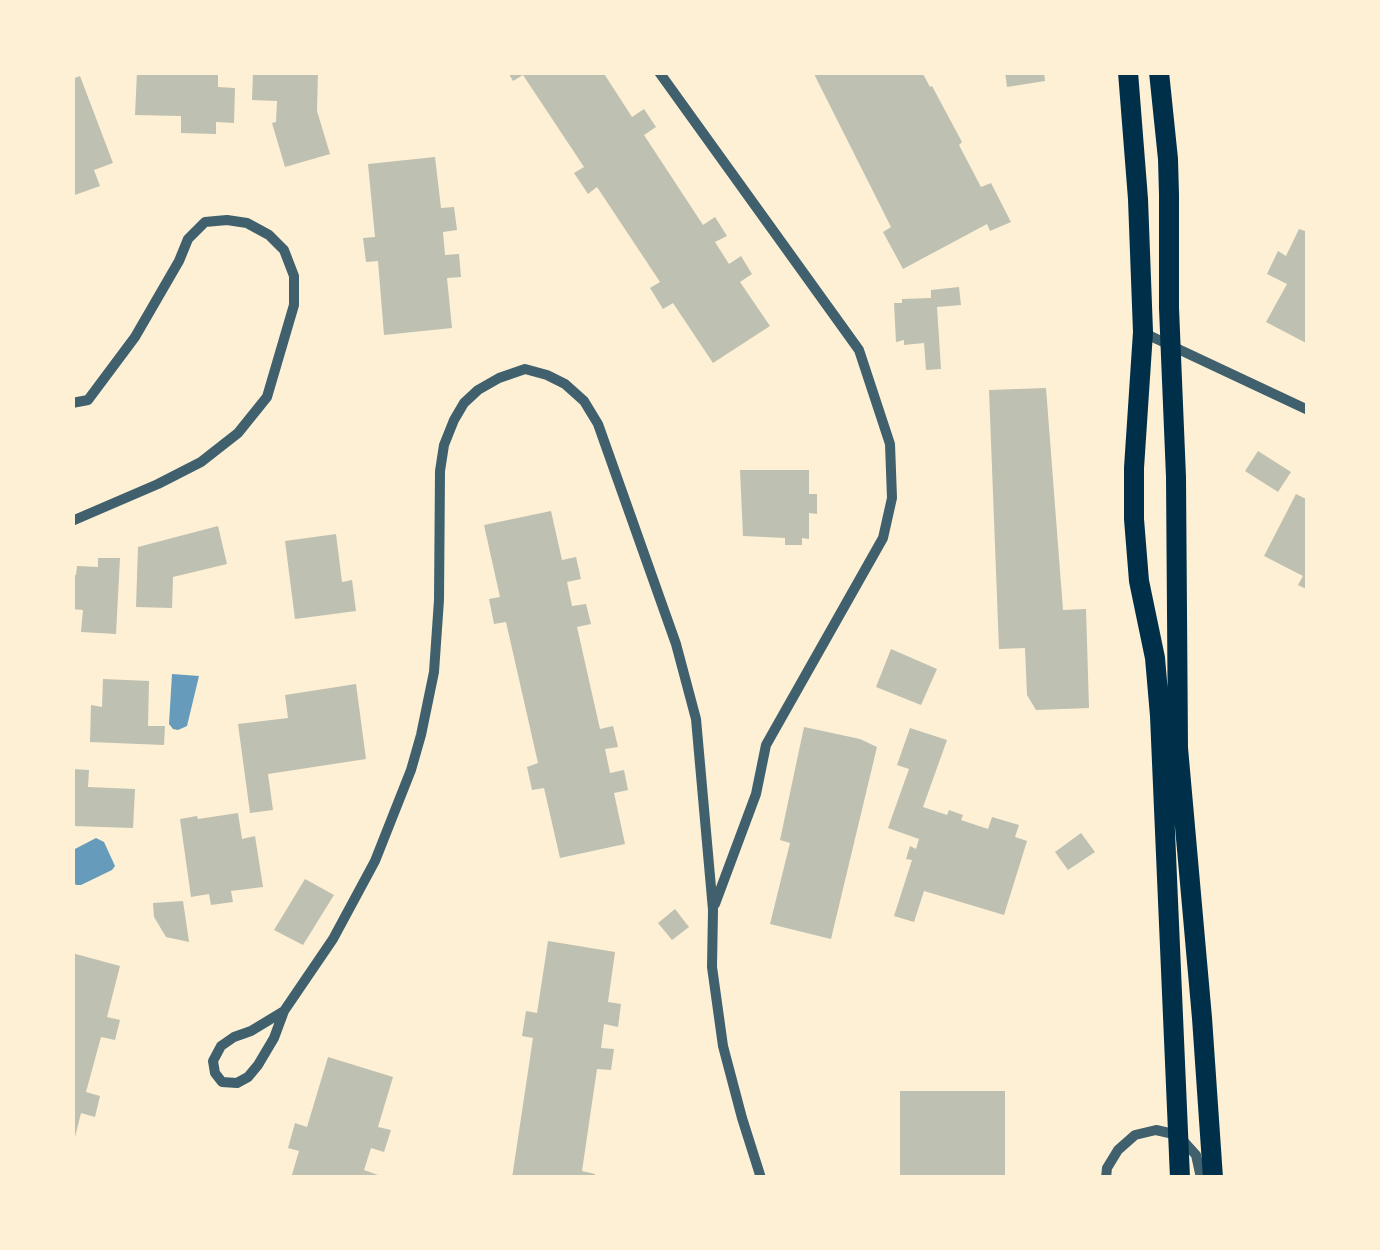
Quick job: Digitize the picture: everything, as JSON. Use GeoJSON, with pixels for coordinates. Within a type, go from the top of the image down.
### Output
{"type":"FeatureCollection","features":[{"type":"Feature","properties":{"kind":"main road"},"geometry":{"type":"LineString","coordinates":[[1128,72],[1143,332],[1134,520],[1139,581],[1155,658],[1160,716],[1180,1178]]}},
{"type":"Feature","properties":{"kind":"main road"},"geometry":{"type":"LineString","coordinates":[[1159,72],[1168,158],[1178,748],[1213,1178]]}},
{"type":"Feature","properties":{"kind":"street"},"geometry":{"type":"LineString","coordinates":[[659,72],[858,350],[890,444],[892,498],[882,538],[766,744],[756,794],[713,910]]}},
{"type":"Feature","properties":{"kind":"street"},"geometry":{"type":"LineString","coordinates":[[72,404],[88,400],[135,338],[188,239],[205,222],[227,220],[247,224],[269,234],[284,250],[294,276],[294,305],[267,397],[238,433],[201,462],[72,521]]}},
{"type":"Feature","properties":{"kind":"street"},"geometry":{"type":"LineString","coordinates":[[1143,332],[1308,410]]}},
{"type":"Feature","properties":{"kind":"street"},"geometry":{"type":"LineString","coordinates":[[284,1011],[221,1046],[214,1061],[215,1073],[222,1082],[248,1077],[274,1038],[284,1011],[333,939],[375,861],[411,770],[434,672],[438,635],[440,472],[444,444],[464,402],[499,378],[525,369],[546,374],[584,401],[598,424],[676,644],[696,719],[713,910],[712,967],[723,1046],[761,1178]]}},
{"type":"Feature","properties":{"kind":"street"},"geometry":{"type":"LineString","coordinates":[[1106,1178],[1107,1168],[1118,1150],[1135,1135],[1156,1130],[1178,1135],[1196,1155],[1201,1178]]}},
{"type":"Feature","properties":{"kind":"water"},"geometry":{"type":"Polygon","coordinates":[[[172,674],[199,676],[187,726],[178,730],[169,724],[172,674]]]}},
{"type":"Feature","properties":{"kind":"water"},"geometry":{"type":"Polygon","coordinates":[[[96,838],[104,842],[115,866],[76,885],[73,850],[96,838]]]}},
{"type":"Feature","properties":{"kind":"building"},"geometry":{"type":"Polygon","coordinates":[[[137,72],[218,72],[218,87],[235,88],[234,123],[216,122],[216,134],[181,133],[181,116],[135,115],[137,72]]]}},
{"type":"Feature","properties":{"kind":"building"},"geometry":{"type":"Polygon","coordinates":[[[253,72],[318,72],[317,111],[330,154],[285,167],[272,123],[276,122],[277,101],[252,100],[253,72]]]}},
{"type":"Feature","properties":{"kind":"building"},"geometry":{"type":"Polygon","coordinates":[[[508,72],[603,72],[632,117],[644,109],[656,127],[644,135],[703,225],[715,217],[727,236],[715,242],[729,264],[741,256],[752,274],[740,282],[770,326],[713,363],[673,303],[663,309],[650,288],[660,282],[597,187],[588,194],[574,173],[584,167],[523,75],[513,81],[508,72]]]}},
{"type":"Feature","properties":{"kind":"building"},"geometry":{"type":"Polygon","coordinates":[[[813,72],[922,72],[962,142],[959,145],[981,187],[991,183],[1011,222],[990,231],[987,224],[903,269],[883,232],[891,227],[813,72]]]}},
{"type":"Feature","properties":{"kind":"building"},"geometry":{"type":"Polygon","coordinates":[[[1005,72],[1044,72],[1045,81],[1007,87],[1005,72]]]}},
{"type":"Feature","properties":{"kind":"building"},"geometry":{"type":"Polygon","coordinates":[[[80,76],[113,163],[94,170],[100,186],[72,196],[72,79],[80,76]]]}},
{"type":"Feature","properties":{"kind":"building"},"geometry":{"type":"Polygon","coordinates":[[[435,157],[441,208],[454,207],[457,230],[443,232],[445,255],[459,254],[461,277],[447,278],[452,328],[384,335],[378,261],[366,262],[363,238],[375,237],[368,164],[435,157]]]}},
{"type":"Feature","properties":{"kind":"building"},"geometry":{"type":"Polygon","coordinates":[[[1299,229],[1308,232],[1308,344],[1266,322],[1287,284],[1267,274],[1278,251],[1286,256],[1299,229]]]}},
{"type":"Feature","properties":{"kind":"building"},"geometry":{"type":"Polygon","coordinates":[[[959,287],[961,305],[937,307],[941,369],[926,370],[924,343],[896,342],[894,303],[931,298],[931,290],[959,287]]]}},
{"type":"Feature","properties":{"kind":"building"},"geometry":{"type":"Polygon","coordinates":[[[1046,388],[1063,610],[1086,609],[1089,708],[1036,710],[1027,695],[1025,648],[999,649],[989,390],[1046,388]]]}},
{"type":"Feature","properties":{"kind":"building"},"geometry":{"type":"Polygon","coordinates":[[[1258,451],[1291,472],[1278,492],[1245,471],[1258,451]]]}},
{"type":"Feature","properties":{"kind":"building"},"geometry":{"type":"Polygon","coordinates":[[[740,470],[809,470],[809,494],[817,494],[817,514],[809,513],[809,539],[802,538],[802,545],[785,545],[785,538],[743,536],[740,470]]]}},
{"type":"Feature","properties":{"kind":"building"},"geometry":{"type":"Polygon","coordinates":[[[1296,494],[1308,500],[1308,590],[1298,585],[1303,576],[1264,556],[1296,494]]]}},
{"type":"Feature","properties":{"kind":"building"},"geometry":{"type":"Polygon","coordinates":[[[551,511],[562,560],[576,557],[581,579],[567,582],[572,606],[586,604],[591,624],[577,627],[600,729],[613,726],[618,747],[605,749],[610,773],[624,770],[628,790],[614,793],[625,844],[560,858],[544,788],[532,790],[527,767],[538,763],[506,622],[494,624],[489,599],[500,597],[484,525],[551,511]]]}},
{"type":"Feature","properties":{"kind":"building"},"geometry":{"type":"Polygon","coordinates":[[[218,526],[227,564],[173,577],[172,608],[136,607],[138,547],[218,526]]]}},
{"type":"Feature","properties":{"kind":"building"},"geometry":{"type":"Polygon","coordinates":[[[336,534],[342,582],[352,580],[356,611],[295,619],[285,541],[336,534]]]}},
{"type":"Feature","properties":{"kind":"building"},"geometry":{"type":"Polygon","coordinates":[[[98,558],[120,558],[116,634],[81,632],[83,610],[72,609],[72,575],[76,575],[77,566],[98,567],[98,558]]]}},
{"type":"Feature","properties":{"kind":"building"},"geometry":{"type":"Polygon","coordinates":[[[891,649],[937,669],[921,705],[876,687],[891,649]]]}},
{"type":"Feature","properties":{"kind":"building"},"geometry":{"type":"Polygon","coordinates":[[[103,679],[149,681],[148,726],[165,726],[164,745],[90,742],[91,705],[102,707],[103,679]]]}},
{"type":"Feature","properties":{"kind":"building"},"geometry":{"type":"Polygon","coordinates":[[[356,684],[366,759],[268,774],[273,810],[250,813],[238,724],[288,718],[285,695],[356,684]]]}},
{"type":"Feature","properties":{"kind":"building"},"geometry":{"type":"Polygon","coordinates":[[[804,727],[860,739],[877,747],[831,939],[770,924],[790,843],[780,840],[804,727]]]}},
{"type":"Feature","properties":{"kind":"building"},"geometry":{"type":"Polygon","coordinates":[[[910,728],[947,740],[923,807],[947,815],[949,810],[963,815],[961,820],[988,829],[992,817],[1019,825],[1015,837],[1027,841],[1004,915],[924,891],[914,922],[894,916],[912,860],[906,859],[910,846],[916,849],[919,839],[888,828],[909,769],[897,765],[910,728]]]}},
{"type":"Feature","properties":{"kind":"building"},"geometry":{"type":"Polygon","coordinates":[[[72,769],[89,770],[88,787],[135,789],[133,828],[72,826],[72,769]]]}},
{"type":"Feature","properties":{"kind":"building"},"geometry":{"type":"Polygon","coordinates":[[[238,813],[242,839],[255,836],[263,887],[231,891],[233,902],[211,905],[209,894],[191,897],[180,819],[238,813]]]}},
{"type":"Feature","properties":{"kind":"building"},"geometry":{"type":"Polygon","coordinates":[[[1081,833],[1095,852],[1068,870],[1055,852],[1081,833]]]}},
{"type":"Feature","properties":{"kind":"building"},"geometry":{"type":"Polygon","coordinates":[[[305,879],[334,895],[303,945],[274,930],[305,879]]]}},
{"type":"Feature","properties":{"kind":"building"},"geometry":{"type":"Polygon","coordinates":[[[183,901],[189,942],[166,937],[154,917],[153,903],[183,901]]]}},
{"type":"Feature","properties":{"kind":"building"},"geometry":{"type":"Polygon","coordinates":[[[675,909],[689,927],[672,940],[658,923],[675,909]]]}},
{"type":"Feature","properties":{"kind":"building"},"geometry":{"type":"Polygon","coordinates":[[[548,941],[615,952],[608,1002],[621,1004],[618,1027],[604,1024],[601,1048],[614,1049],[611,1070],[597,1069],[582,1171],[595,1174],[595,1178],[512,1178],[533,1038],[522,1036],[526,1011],[537,1013],[548,941]]]}},
{"type":"Feature","properties":{"kind":"building"},"geometry":{"type":"Polygon","coordinates":[[[72,953],[120,966],[107,1017],[120,1020],[115,1040],[101,1037],[86,1092],[100,1096],[95,1117],[81,1113],[74,1141],[72,953]]]}},
{"type":"Feature","properties":{"kind":"building"},"geometry":{"type":"Polygon","coordinates":[[[328,1057],[393,1077],[378,1127],[391,1130],[384,1152],[371,1148],[364,1170],[378,1175],[377,1178],[291,1178],[299,1151],[288,1148],[295,1123],[307,1127],[328,1057]]]}},
{"type":"Feature","properties":{"kind":"building"},"geometry":{"type":"Polygon","coordinates":[[[900,1091],[1005,1091],[1005,1178],[900,1178],[900,1091]]]}}]}
